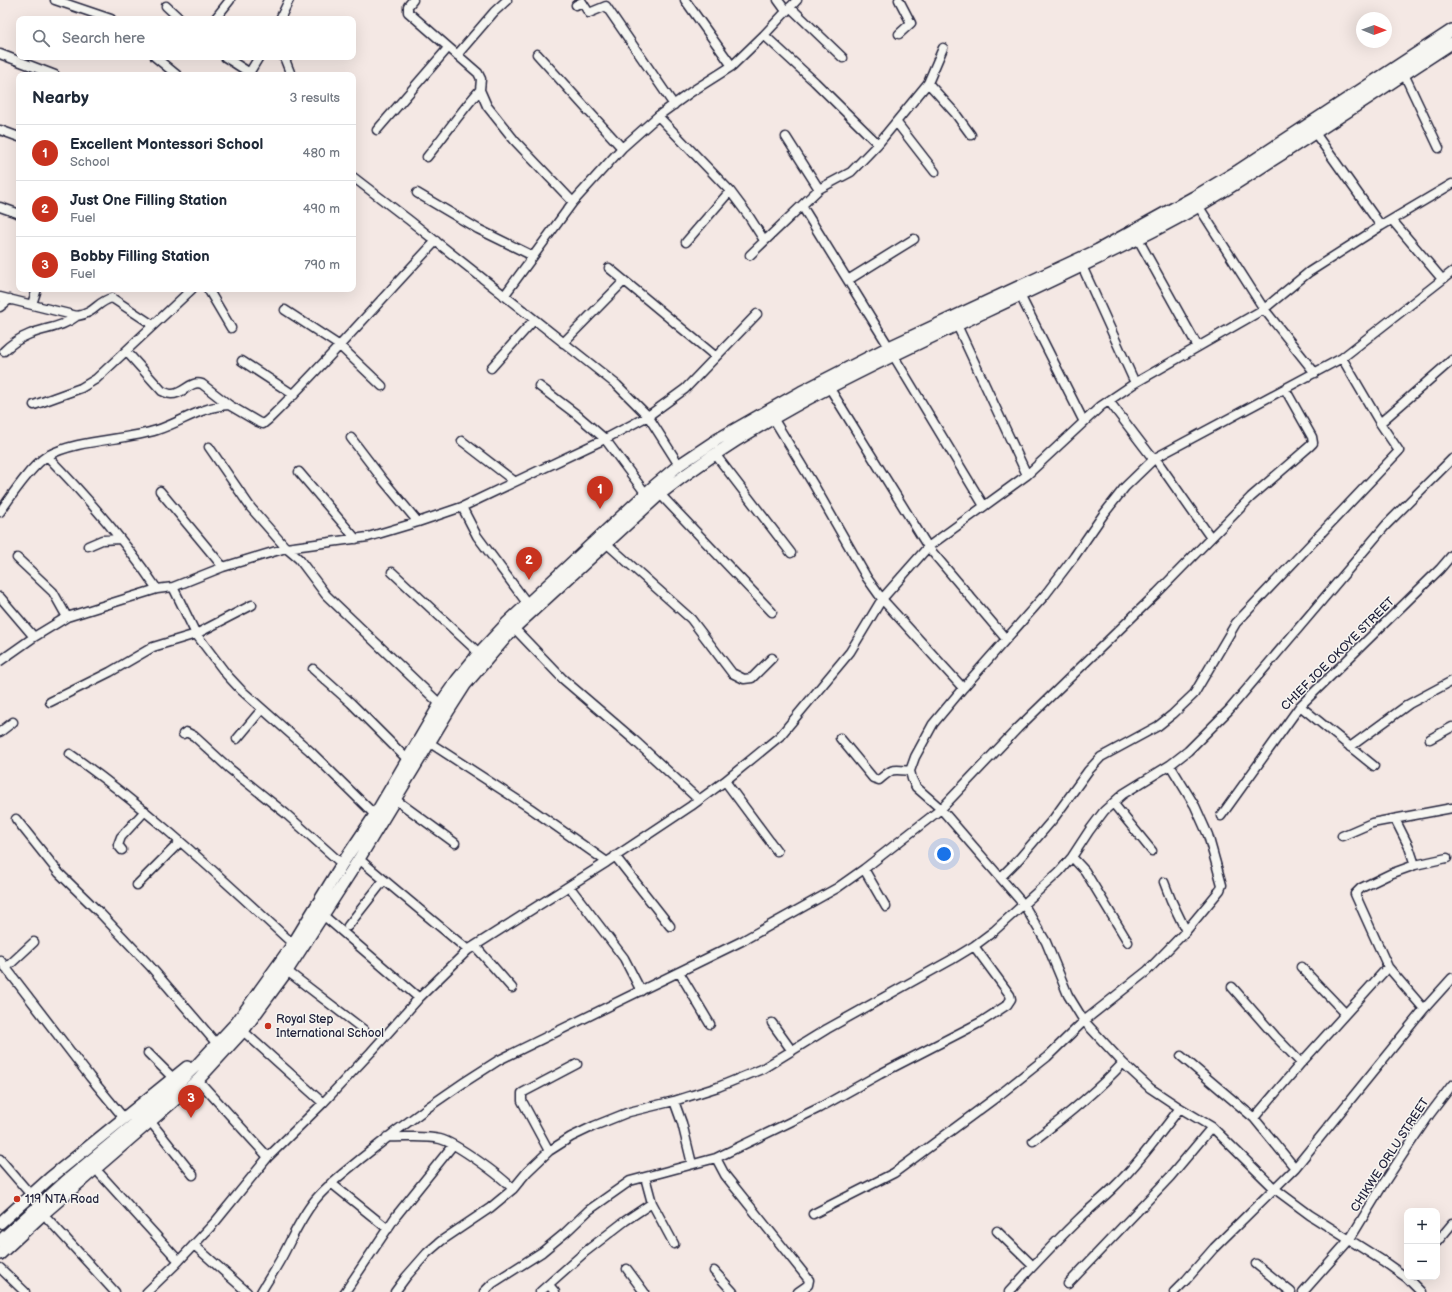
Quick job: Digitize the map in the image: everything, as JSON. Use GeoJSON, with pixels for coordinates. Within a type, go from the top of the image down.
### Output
{"type":"FeatureCollection","features":[{"type":"Feature","properties":{"kind":"main road"},"geometry":{"type":"LineString","coordinates":[[0,1254],[175,1093],[197,1065],[241,1017],[293,944],[342,864],[375,815],[440,704],[479,653],[527,604],[679,465],[718,439],[765,411],[1098,250],[1152,221],[1236,172],[1452,30]]}},
{"type":"Feature","properties":{"kind":"main road"},"geometry":{"type":"LineString","coordinates":[[0,1261],[188,1096],[195,1082],[243,1031],[287,971],[359,860],[465,685],[514,628],[660,494],[684,475],[715,454],[773,418],[891,351],[957,325],[1020,296],[1138,239],[1199,207],[1452,43]]}},
{"type":"Feature","properties":{"kind":"main road"},"geometry":{"type":"LineString","coordinates":[[0,1223],[123,1117],[186,1067],[197,1065]]}},
{"type":"Feature","properties":{"kind":"main road"},"geometry":{"type":"LineString","coordinates":[[0,1241],[49,1196],[132,1126],[175,1093],[195,1082]]}},
{"type":"Feature","properties":{"kind":"street"},"geometry":{"type":"LineString","coordinates":[[55,0],[102,16]]}},
{"type":"Feature","properties":{"kind":"street"},"geometry":{"type":"LineString","coordinates":[[217,16],[230,0]]}},
{"type":"Feature","properties":{"kind":"street"},"geometry":{"type":"LineString","coordinates":[[281,16],[289,0]]}},
{"type":"Feature","properties":{"kind":"street"},"geometry":{"type":"LineString","coordinates":[[413,0],[408,6],[408,12],[478,73],[480,79],[480,90],[487,106],[516,141],[572,202]]}},
{"type":"Feature","properties":{"kind":"street"},"geometry":{"type":"LineString","coordinates":[[457,55],[494,12],[507,0]]}},
{"type":"Feature","properties":{"kind":"street"},"geometry":{"type":"LineString","coordinates":[[685,0],[732,66]]}},
{"type":"Feature","properties":{"kind":"street"},"geometry":{"type":"LineString","coordinates":[[778,0],[843,58]]}},
{"type":"Feature","properties":{"kind":"street"},"geometry":{"type":"LineString","coordinates":[[504,296],[572,202],[622,148],[658,116],[732,66],[797,0]]}},
{"type":"Feature","properties":{"kind":"street"},"geometry":{"type":"LineString","coordinates":[[899,0],[911,23],[899,34]]}},
{"type":"Feature","properties":{"kind":"street"},"geometry":{"type":"LineString","coordinates":[[576,5],[582,2],[589,13],[606,6],[674,105]]}},
{"type":"Feature","properties":{"kind":"street"},"geometry":{"type":"LineString","coordinates":[[166,6],[177,16]]}},
{"type":"Feature","properties":{"kind":"street"},"geometry":{"type":"LineString","coordinates":[[764,35],[815,82],[878,144]]}},
{"type":"Feature","properties":{"kind":"street"},"geometry":{"type":"LineString","coordinates":[[378,130],[448,48]]}},
{"type":"Feature","properties":{"kind":"street"},"geometry":{"type":"LineString","coordinates":[[750,255],[819,189],[851,172],[878,144],[897,123],[928,83],[943,48]]}},
{"type":"Feature","properties":{"kind":"street"},"geometry":{"type":"LineString","coordinates":[[0,54],[47,72]]}},
{"type":"Feature","properties":{"kind":"street"},"geometry":{"type":"LineString","coordinates":[[537,54],[622,148]]}},
{"type":"Feature","properties":{"kind":"street"},"geometry":{"type":"LineString","coordinates":[[159,60],[173,72]]}},
{"type":"Feature","properties":{"kind":"street"},"geometry":{"type":"LineString","coordinates":[[229,60],[246,72]]}},
{"type":"Feature","properties":{"kind":"street"},"geometry":{"type":"LineString","coordinates":[[250,72],[257,60]]}},
{"type":"Feature","properties":{"kind":"street"},"geometry":{"type":"LineString","coordinates":[[285,60],[290,72]]}},
{"type":"Feature","properties":{"kind":"street"},"geometry":{"type":"LineString","coordinates":[[1404,74],[1439,148]]}},
{"type":"Feature","properties":{"kind":"street"},"geometry":{"type":"LineString","coordinates":[[928,83],[955,113],[971,135]]}},
{"type":"Feature","properties":{"kind":"street"},"geometry":{"type":"LineString","coordinates":[[427,157],[480,90]]}},
{"type":"Feature","properties":{"kind":"street"},"geometry":{"type":"LineString","coordinates":[[658,116],[730,191],[764,240]]}},
{"type":"Feature","properties":{"kind":"street"},"geometry":{"type":"LineString","coordinates":[[897,123],[935,172]]}},
{"type":"Feature","properties":{"kind":"street"},"geometry":{"type":"LineString","coordinates":[[0,130],[16,136]]}},
{"type":"Feature","properties":{"kind":"street"},"geometry":{"type":"LineString","coordinates":[[1315,133],[1381,226]]}},
{"type":"Feature","properties":{"kind":"street"},"geometry":{"type":"LineString","coordinates":[[786,137],[819,189]]}},
{"type":"Feature","properties":{"kind":"street"},"geometry":{"type":"LineString","coordinates":[[356,179],[617,385],[648,416],[679,465]]}},
{"type":"Feature","properties":{"kind":"street"},"geometry":{"type":"LineString","coordinates":[[147,1292],[216,1221],[268,1157],[324,1102],[371,1052],[418,998],[471,948],[606,862],[699,800],[725,781],[780,736],[850,652],[882,599],[928,547],[1028,475],[1084,422],[1109,401],[1135,383],[1264,309],[1309,272],[1381,226],[1452,184]]}},
{"type":"Feature","properties":{"kind":"street"},"geometry":{"type":"LineString","coordinates":[[686,242],[730,191]]}},
{"type":"Feature","properties":{"kind":"street"},"geometry":{"type":"LineString","coordinates":[[417,193],[478,229],[533,256]]}},
{"type":"Feature","properties":{"kind":"street"},"geometry":{"type":"LineString","coordinates":[[802,206],[984,506]]}},
{"type":"Feature","properties":{"kind":"street"},"geometry":{"type":"LineString","coordinates":[[0,207],[16,213]]}},
{"type":"Feature","properties":{"kind":"street"},"geometry":{"type":"LineString","coordinates":[[1199,207],[1264,309],[1315,373]]}},
{"type":"Feature","properties":{"kind":"street"},"geometry":{"type":"LineString","coordinates":[[1392,220],[1442,279]]}},
{"type":"Feature","properties":{"kind":"street"},"geometry":{"type":"LineString","coordinates":[[848,280],[914,239]]}},
{"type":"Feature","properties":{"kind":"street"},"geometry":{"type":"LineString","coordinates":[[1138,239],[1198,347]]}},
{"type":"Feature","properties":{"kind":"street"},"geometry":{"type":"LineString","coordinates":[[126,350],[162,391],[170,394],[176,394],[194,384],[202,384],[229,405],[263,424],[294,395],[436,241]]}},
{"type":"Feature","properties":{"kind":"street"},"geometry":{"type":"LineString","coordinates":[[1082,266],[1135,383]]}},
{"type":"Feature","properties":{"kind":"street"},"geometry":{"type":"LineString","coordinates":[[609,268],[715,356]]}},
{"type":"Feature","properties":{"kind":"street"},"geometry":{"type":"LineString","coordinates":[[1404,1276],[1350,1239],[1310,1215],[1275,1189],[1212,1127],[1150,1088],[1123,1063],[1084,1021],[1068,995],[1046,942],[1024,905],[941,809],[916,787],[910,770],[915,757],[933,724],[1045,595],[1074,557],[1102,515],[1125,487],[1155,459],[1243,410],[1342,358],[1452,272]]}},
{"type":"Feature","properties":{"kind":"street"},"geometry":{"type":"LineString","coordinates":[[563,343],[624,281]]}},
{"type":"Feature","properties":{"kind":"street"},"geometry":{"type":"LineString","coordinates":[[32,304],[35,292]]}},
{"type":"Feature","properties":{"kind":"street"},"geometry":{"type":"LineString","coordinates":[[34,405],[81,388],[96,379],[189,292]]}},
{"type":"Feature","properties":{"kind":"street"},"geometry":{"type":"LineString","coordinates":[[210,292],[231,328]]}},
{"type":"Feature","properties":{"kind":"street"},"geometry":{"type":"LineString","coordinates":[[1020,296],[1084,422]]}},
{"type":"Feature","properties":{"kind":"street"},"geometry":{"type":"LineString","coordinates":[[0,297],[77,316],[86,315],[105,300],[112,298],[153,325]]}},
{"type":"Feature","properties":{"kind":"street"},"geometry":{"type":"LineString","coordinates":[[0,307],[10,299]]}},
{"type":"Feature","properties":{"kind":"street"},"geometry":{"type":"LineString","coordinates":[[285,310],[340,346],[382,386]]}},
{"type":"Feature","properties":{"kind":"street"},"geometry":{"type":"LineString","coordinates":[[0,661],[34,637],[67,617],[157,589],[173,587],[223,567],[286,548],[368,537],[418,522],[462,506],[605,439],[648,416],[685,389],[715,356],[757,314]]}},
{"type":"Feature","properties":{"kind":"street"},"geometry":{"type":"LineString","coordinates":[[4,350],[12,343],[30,334],[68,323],[77,316]]}},
{"type":"Feature","properties":{"kind":"street"},"geometry":{"type":"LineString","coordinates":[[490,368],[534,320]]}},
{"type":"Feature","properties":{"kind":"street"},"geometry":{"type":"LineString","coordinates":[[957,325],[1028,475]]}},
{"type":"Feature","properties":{"kind":"street"},"geometry":{"type":"LineString","coordinates":[[1000,877],[1054,818],[1088,771],[1101,757],[1158,726],[1194,694],[1236,623],[1399,452],[1380,423],[1342,358]]}},
{"type":"Feature","properties":{"kind":"street"},"geometry":{"type":"LineString","coordinates":[[1380,423],[1452,360]]}},
{"type":"Feature","properties":{"kind":"street"},"geometry":{"type":"LineString","coordinates":[[242,361],[294,395]]}},
{"type":"Feature","properties":{"kind":"street"},"geometry":{"type":"LineString","coordinates":[[539,386],[576,414],[605,439],[646,494]]}},
{"type":"Feature","properties":{"kind":"street"},"geometry":{"type":"LineString","coordinates":[[829,387],[928,547],[1006,639]]}},
{"type":"Feature","properties":{"kind":"street"},"geometry":{"type":"LineString","coordinates":[[261,1292],[282,1258],[303,1217],[316,1199],[331,1184],[387,1137],[494,1063],[742,941],[824,896],[864,869],[941,809],[1018,728],[1211,538],[1250,497],[1313,443],[1312,437],[1285,389]]}},
{"type":"Feature","properties":{"kind":"street"},"geometry":{"type":"LineString","coordinates":[[1109,401],[1155,459],[1211,538]]}},
{"type":"Feature","properties":{"kind":"street"},"geometry":{"type":"LineString","coordinates":[[0,512],[14,490],[47,456],[71,448],[158,430],[218,405],[229,405]]}},
{"type":"Feature","properties":{"kind":"street"},"geometry":{"type":"LineString","coordinates":[[773,418],[867,578],[882,599],[963,688]]}},
{"type":"Feature","properties":{"kind":"street"},"geometry":{"type":"LineString","coordinates":[[351,438],[382,480],[418,522]]}},
{"type":"Feature","properties":{"kind":"street"},"geometry":{"type":"LineString","coordinates":[[462,441],[514,481]]}},
{"type":"Feature","properties":{"kind":"street"},"geometry":{"type":"LineString","coordinates":[[209,447],[251,508],[286,548],[299,559],[326,595],[440,704]]}},
{"type":"Feature","properties":{"kind":"street"},"geometry":{"type":"LineString","coordinates":[[715,454],[791,554]]}},
{"type":"Feature","properties":{"kind":"street"},"geometry":{"type":"LineString","coordinates":[[47,456],[73,482],[120,538],[139,562],[157,589]]}},
{"type":"Feature","properties":{"kind":"street"},"geometry":{"type":"LineString","coordinates":[[395,1292],[427,1253],[436,1245],[490,1208],[513,1189],[527,1172],[549,1152],[571,1137],[629,1112],[674,1101],[718,1087],[762,1069],[792,1050],[974,946],[994,931],[1059,872],[1104,811],[1124,794],[1170,766],[1188,751],[1229,710],[1386,526],[1452,459]]}},
{"type":"Feature","properties":{"kind":"street"},"geometry":{"type":"LineString","coordinates":[[299,472],[356,538]]}},
{"type":"Feature","properties":{"kind":"street"},"geometry":{"type":"LineString","coordinates":[[160,491],[223,567]]}},
{"type":"Feature","properties":{"kind":"street"},"geometry":{"type":"LineString","coordinates":[[660,494],[772,612]]}},
{"type":"Feature","properties":{"kind":"street"},"geometry":{"type":"LineString","coordinates":[[462,506],[477,536],[527,604]]}},
{"type":"Feature","properties":{"kind":"street"},"geometry":{"type":"LineString","coordinates":[[88,546],[102,540],[120,538]]}},
{"type":"Feature","properties":{"kind":"street"},"geometry":{"type":"LineString","coordinates":[[606,543],[691,619],[732,673],[744,679],[752,678],[772,658]]}},
{"type":"Feature","properties":{"kind":"street","name":"CHIEF JOE OKOYE STREET"},"geometry":{"type":"LineString","coordinates":[[1221,816],[1300,706],[1440,569],[1452,555]]}},
{"type":"Feature","properties":{"kind":"street"},"geometry":{"type":"LineString","coordinates":[[17,558],[53,592],[67,617]]}},
{"type":"Feature","properties":{"kind":"street"},"geometry":{"type":"LineString","coordinates":[[392,572],[479,653]]}},
{"type":"Feature","properties":{"kind":"street"},"geometry":{"type":"LineString","coordinates":[[173,587],[196,634],[227,675],[241,690],[310,751],[375,815]]}},
{"type":"Feature","properties":{"kind":"street"},"geometry":{"type":"LineString","coordinates":[[0,597],[34,637]]}},
{"type":"Feature","properties":{"kind":"street"},"geometry":{"type":"LineString","coordinates":[[50,702],[110,672],[153,647],[196,634],[252,605]]}},
{"type":"Feature","properties":{"kind":"street"},"geometry":{"type":"LineString","coordinates":[[514,628],[563,679],[699,800]]}},
{"type":"Feature","properties":{"kind":"street"},"geometry":{"type":"LineString","coordinates":[[313,669],[351,703],[407,759]]}},
{"type":"Feature","properties":{"kind":"street"},"geometry":{"type":"LineString","coordinates":[[1350,747],[1409,704],[1452,681]]}},
{"type":"Feature","properties":{"kind":"street"},"geometry":{"type":"LineString","coordinates":[[1300,706],[1374,766]]}},
{"type":"Feature","properties":{"kind":"street"},"geometry":{"type":"LineString","coordinates":[[237,739],[262,709]]}},
{"type":"Feature","properties":{"kind":"street"},"geometry":{"type":"LineString","coordinates":[[0,732],[13,722]]}},
{"type":"Feature","properties":{"kind":"street"},"geometry":{"type":"LineString","coordinates":[[1430,739],[1452,727]]}},
{"type":"Feature","properties":{"kind":"street"},"geometry":{"type":"LineString","coordinates":[[183,734],[186,732],[194,736],[230,769],[285,813],[342,864]]}},
{"type":"Feature","properties":{"kind":"street"},"geometry":{"type":"LineString","coordinates":[[840,738],[873,778],[877,780],[879,780],[890,770],[910,770]]}},
{"type":"Feature","properties":{"kind":"street"},"geometry":{"type":"LineString","coordinates":[[430,743],[530,808],[606,862]]}},
{"type":"Feature","properties":{"kind":"street"},"geometry":{"type":"LineString","coordinates":[[70,754],[145,811],[293,944]]}},
{"type":"Feature","properties":{"kind":"street"},"geometry":{"type":"LineString","coordinates":[[813,1214],[894,1173],[998,1096],[1047,1057],[1084,1021],[1147,971],[1186,930],[1220,890],[1222,885],[1208,835],[1195,806],[1170,766]]}},
{"type":"Feature","properties":{"kind":"street"},"geometry":{"type":"LineString","coordinates":[[725,781],[777,851]]}},
{"type":"Feature","properties":{"kind":"street"},"geometry":{"type":"LineString","coordinates":[[396,800],[455,843]]}},
{"type":"Feature","properties":{"kind":"street"},"geometry":{"type":"LineString","coordinates":[[1113,803],[1152,851]]}},
{"type":"Feature","properties":{"kind":"street"},"geometry":{"type":"LineString","coordinates":[[1342,836],[1372,823],[1452,808]]}},
{"type":"Feature","properties":{"kind":"street"},"geometry":{"type":"LineString","coordinates":[[122,850],[118,845],[121,838],[145,811]]}},
{"type":"Feature","properties":{"kind":"street"},"geometry":{"type":"LineString","coordinates":[[16,819],[59,873],[101,914],[150,966],[217,1044]]}},
{"type":"Feature","properties":{"kind":"street"},"geometry":{"type":"LineString","coordinates":[[1395,819],[1409,847],[1415,865]]}},
{"type":"Feature","properties":{"kind":"street"},"geometry":{"type":"LineString","coordinates":[[137,885],[180,842]]}},
{"type":"Feature","properties":{"kind":"street"},"geometry":{"type":"LineString","coordinates":[[615,856],[670,926]]}},
{"type":"Feature","properties":{"kind":"street"},"geometry":{"type":"LineString","coordinates":[[1072,856],[1085,871],[1128,942]]}},
{"type":"Feature","properties":{"kind":"street"},"geometry":{"type":"LineString","coordinates":[[1424,1010],[1388,967],[1355,894],[1361,888],[1390,874],[1415,865],[1447,858]]}},
{"type":"Feature","properties":{"kind":"street"},"geometry":{"type":"LineString","coordinates":[[359,860],[471,948],[512,988]]}},
{"type":"Feature","properties":{"kind":"street"},"geometry":{"type":"LineString","coordinates":[[864,869],[886,907]]}},
{"type":"Feature","properties":{"kind":"street"},"geometry":{"type":"LineString","coordinates":[[348,926],[384,880]]}},
{"type":"Feature","properties":{"kind":"street"},"geometry":{"type":"LineString","coordinates":[[1164,882],[1186,930]]}},
{"type":"Feature","properties":{"kind":"street"},"geometry":{"type":"LineString","coordinates":[[569,886],[624,958],[641,991]]}},
{"type":"Feature","properties":{"kind":"street"},"geometry":{"type":"LineString","coordinates":[[323,915],[418,998]]}},
{"type":"Feature","properties":{"kind":"street"},"geometry":{"type":"LineString","coordinates":[[6,968],[34,942]]}},
{"type":"Feature","properties":{"kind":"street"},"geometry":{"type":"LineString","coordinates":[[484,1292],[493,1283],[542,1252],[589,1210],[612,1192],[630,1181],[716,1158],[819,1108],[880,1074],[981,1022],[1007,1005],[1011,999],[1010,995],[974,946]]}},
{"type":"Feature","properties":{"kind":"street"},"geometry":{"type":"LineString","coordinates":[[0,960],[90,1077],[123,1117]]}},
{"type":"Feature","properties":{"kind":"street"},"geometry":{"type":"LineString","coordinates":[[1301,967],[1345,1013]]}},
{"type":"Feature","properties":{"kind":"street"},"geometry":{"type":"LineString","coordinates":[[1254,1118],[1345,1013],[1388,967]]}},
{"type":"Feature","properties":{"kind":"street"},"geometry":{"type":"LineString","coordinates":[[287,971],[364,1030]]}},
{"type":"Feature","properties":{"kind":"street"},"geometry":{"type":"LineString","coordinates":[[679,972],[710,1024]]}},
{"type":"Feature","properties":{"kind":"street"},"geometry":{"type":"LineString","coordinates":[[1174,1292],[1214,1248],[1295,1168],[1424,1010],[1452,978]]}},
{"type":"Feature","properties":{"kind":"street"},"geometry":{"type":"LineString","coordinates":[[1232,987],[1301,1063]]}},
{"type":"Feature","properties":{"kind":"street"},"geometry":{"type":"LineString","coordinates":[[772,1023],[792,1050]]}},
{"type":"Feature","properties":{"kind":"street"},"geometry":{"type":"LineString","coordinates":[[243,1031],[324,1102]]}},
{"type":"Feature","properties":{"kind":"street"},"geometry":{"type":"LineString","coordinates":[[148,1053],[172,1078]]}},
{"type":"Feature","properties":{"kind":"street"},"geometry":{"type":"LineString","coordinates":[[1182,1056],[1254,1118],[1295,1168]]}},
{"type":"Feature","properties":{"kind":"street"},"geometry":{"type":"LineString","coordinates":[[1033,1141],[1078,1107],[1123,1063]]}},
{"type":"Feature","properties":{"kind":"street"},"geometry":{"type":"LineString","coordinates":[[549,1152],[522,1101],[522,1093],[577,1064]]}},
{"type":"Feature","properties":{"kind":"street"},"geometry":{"type":"LineString","coordinates":[[195,1082],[268,1157]]}},
{"type":"Feature","properties":{"kind":"street","name":"CHIKWE ORLU STREET"},"geometry":{"type":"LineString","coordinates":[[1303,1292],[1350,1239],[1411,1142],[1452,1085]]}},
{"type":"Feature","properties":{"kind":"street"},"geometry":{"type":"LineString","coordinates":[[674,1101],[682,1123],[692,1164]]}},
{"type":"Feature","properties":{"kind":"street"},"geometry":{"type":"LineString","coordinates":[[1009,1292],[1080,1218],[1114,1188],[1151,1146],[1180,1108]]}},
{"type":"Feature","properties":{"kind":"street"},"geometry":{"type":"LineString","coordinates":[[154,1126],[193,1175]]}},
{"type":"Feature","properties":{"kind":"street"},"geometry":{"type":"LineString","coordinates":[[1068,1284],[1170,1177],[1212,1127]]}},
{"type":"Feature","properties":{"kind":"street"},"geometry":{"type":"LineString","coordinates":[[387,1137],[442,1139],[453,1144],[499,1176],[513,1189]]}},
{"type":"Feature","properties":{"kind":"street"},"geometry":{"type":"LineString","coordinates":[[345,1292],[388,1229],[453,1144]]}},
{"type":"Feature","properties":{"kind":"street"},"geometry":{"type":"LineString","coordinates":[[716,1158],[725,1175],[809,1280],[808,1285],[798,1292]]}},
{"type":"Feature","properties":{"kind":"street"},"geometry":{"type":"LineString","coordinates":[[0,1159],[31,1195]]}},
{"type":"Feature","properties":{"kind":"street"},"geometry":{"type":"LineString","coordinates":[[100,1174],[179,1260]]}},
{"type":"Feature","properties":{"kind":"street"},"geometry":{"type":"LineString","coordinates":[[645,1177],[652,1203],[674,1244]]}},
{"type":"Feature","properties":{"kind":"street"},"geometry":{"type":"LineString","coordinates":[[331,1184],[388,1229]]}},
{"type":"Feature","properties":{"kind":"street"},"geometry":{"type":"LineString","coordinates":[[540,1292],[585,1252],[652,1203]]}},
{"type":"Feature","properties":{"kind":"street"},"geometry":{"type":"LineString","coordinates":[[48,1219],[115,1292]]}},
{"type":"Feature","properties":{"kind":"street"},"geometry":{"type":"LineString","coordinates":[[1440,1238],[1452,1224]]}},
{"type":"Feature","properties":{"kind":"street"},"geometry":{"type":"LineString","coordinates":[[997,1231],[1033,1266]]}},
{"type":"Feature","properties":{"kind":"street"},"geometry":{"type":"LineString","coordinates":[[194,1245],[247,1292]]}},
{"type":"Feature","properties":{"kind":"street"},"geometry":{"type":"LineString","coordinates":[[1256,1264],[1291,1292]]}},
{"type":"Feature","properties":{"kind":"street"},"geometry":{"type":"LineString","coordinates":[[0,1268],[25,1292]]}},
{"type":"Feature","properties":{"kind":"street"},"geometry":{"type":"LineString","coordinates":[[627,1269],[644,1292]]}},
{"type":"Feature","properties":{"kind":"street"},"geometry":{"type":"LineString","coordinates":[[714,1271],[732,1292]]}},
{"type":"Feature","properties":{"kind":"street"},"geometry":{"type":"LineString","coordinates":[[1409,1280],[1421,1292]]}},
{"type":"Feature","properties":{"kind":"street"},"geometry":{"type":"LineString","coordinates":[[549,1285],[555,1292]]}},
{"type":"Feature","properties":{"kind":"place","name":"Excellent Montessori School"},"geometry":{"type":"Point","coordinates":[600,509]}},
{"type":"Feature","properties":{"kind":"place","name":"Just One Filling Station"},"geometry":{"type":"Point","coordinates":[529,580]}},
{"type":"Feature","properties":{"kind":"place","name":"Royal Step International School"},"geometry":{"type":"Point","coordinates":[268,1026]}},
{"type":"Feature","properties":{"kind":"place","name":"Bobby Filling Station"},"geometry":{"type":"Point","coordinates":[191,1118]}},
{"type":"Feature","properties":{"kind":"place","name":"119 NTA Road"},"geometry":{"type":"Point","coordinates":[17,1199]}}]}
